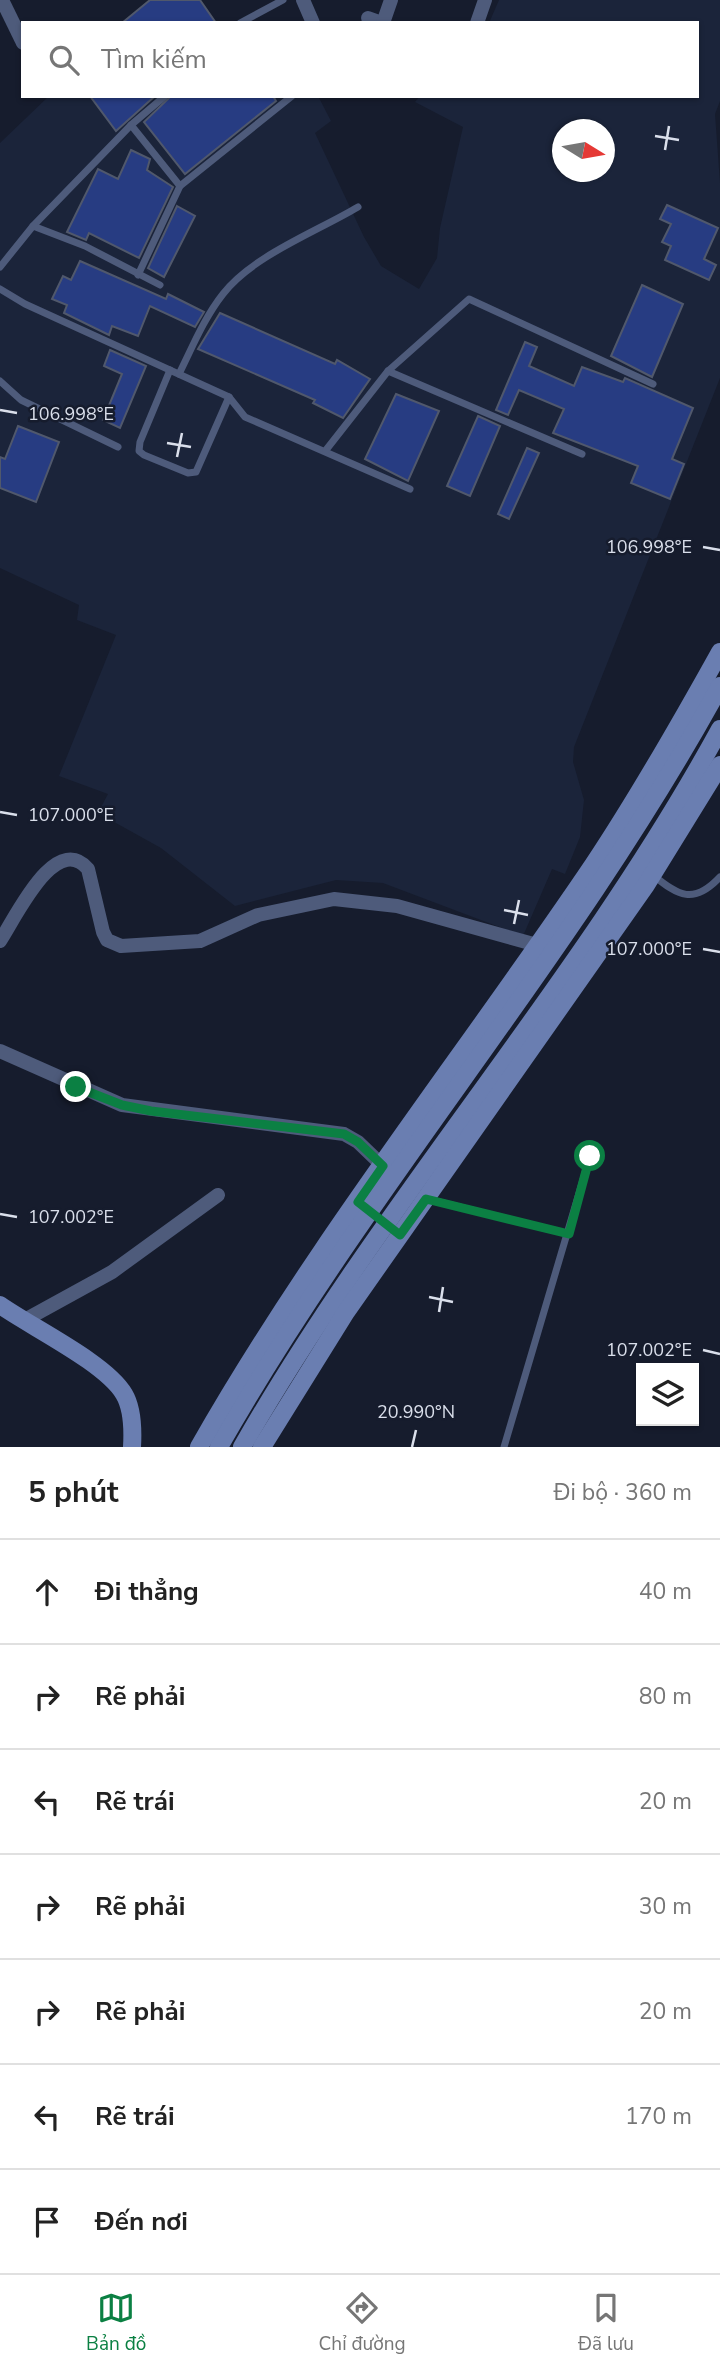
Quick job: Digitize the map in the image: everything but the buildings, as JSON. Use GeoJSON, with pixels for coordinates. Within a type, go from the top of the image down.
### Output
{"type":"FeatureCollection","features":[{"type":"Feature","properties":{"kind":"street"},"geometry":{"type":"LineString","coordinates":[[2,0],[21,39]]}},
{"type":"Feature","properties":{"kind":"street"},"geometry":{"type":"LineString","coordinates":[[303,0],[312,21]]}},
{"type":"Feature","properties":{"kind":"street"},"geometry":{"type":"LineString","coordinates":[[378,21],[391,0]]}},
{"type":"Feature","properties":{"kind":"street"},"geometry":{"type":"LineString","coordinates":[[478,21],[485,0]]}},
{"type":"Feature","properties":{"kind":"street"},"geometry":{"type":"LineString","coordinates":[[219,1447],[364,1207],[383,1166],[594,864],[668,746],[720,652]]}},
{"type":"Feature","properties":{"kind":"street"},"geometry":{"type":"LineString","coordinates":[[199,1447],[289,1300],[364,1207],[610,871],[685,750],[720,687]]}},
{"type":"Feature","properties":{"kind":"street"},"geometry":{"type":"LineString","coordinates":[[262,1447],[393,1230],[629,878],[720,729]]}},
{"type":"Feature","properties":{"kind":"street"},"geometry":{"type":"LineString","coordinates":[[242,1447],[320,1320],[393,1230],[426,1199],[652,875],[720,765]]}},
{"type":"Feature","properties":{"kind":"street"},"geometry":{"type":"LineString","coordinates":[[0,941],[42,874],[63,860],[73,859],[82,862],[88,869],[107,940],[121,946],[200,941],[258,915],[334,899],[397,906],[537,945]]}},
{"type":"Feature","properties":{"kind":"street"},"geometry":{"type":"LineString","coordinates":[[0,1051],[122,1105],[344,1134],[358,1142],[383,1166]]}},
{"type":"Feature","properties":{"kind":"street"},"geometry":{"type":"LineString","coordinates":[[23,1321],[113,1272],[218,1195]]}},
{"type":"Feature","properties":{"kind":"street"},"geometry":{"type":"LineString","coordinates":[[364,1207],[393,1230]]}},
{"type":"Feature","properties":{"kind":"street"},"geometry":{"type":"LineString","coordinates":[[0,1305],[99,1368],[124,1394],[133,1424],[132,1447]]}},
{"type":"Feature","properties":{"kind":"lane"},"geometry":{"type":"LineString","coordinates":[[244,21],[282,0]]}},
{"type":"Feature","properties":{"kind":"lane"},"geometry":{"type":"LineString","coordinates":[[0,267],[33,226],[131,125],[163,98]]}},
{"type":"Feature","properties":{"kind":"lane"},"geometry":{"type":"LineString","coordinates":[[138,275],[180,186],[290,98]]}},
{"type":"Feature","properties":{"kind":"lane"},"geometry":{"type":"LineString","coordinates":[[131,125],[180,186]]}},
{"type":"Feature","properties":{"kind":"lane"},"geometry":{"type":"LineString","coordinates":[[179,374],[209,317],[235,281],[273,252],[315,233],[358,207]]}},
{"type":"Feature","properties":{"kind":"lane"},"geometry":{"type":"LineString","coordinates":[[33,226],[85,246],[160,285]]}},
{"type":"Feature","properties":{"kind":"lane"},"geometry":{"type":"LineString","coordinates":[[0,289],[229,397],[245,417],[326,450],[410,489]]}},
{"type":"Feature","properties":{"kind":"lane"},"geometry":{"type":"LineString","coordinates":[[326,450],[388,372],[469,299],[514,317],[653,384]]}},
{"type":"Feature","properties":{"kind":"lane"},"geometry":{"type":"LineString","coordinates":[[170,370],[140,442],[139,451],[144,455],[188,472],[197,472],[229,397]]}},
{"type":"Feature","properties":{"kind":"lane"},"geometry":{"type":"LineString","coordinates":[[388,372],[582,454]]}},
{"type":"Feature","properties":{"kind":"lane"},"geometry":{"type":"LineString","coordinates":[[0,381],[22,400],[118,447]]}},
{"type":"Feature","properties":{"kind":"lane"},"geometry":{"type":"LineString","coordinates":[[652,875],[673,891],[687,895],[705,890],[720,877]]}},
{"type":"Feature","properties":{"kind":"lane"},"geometry":{"type":"LineString","coordinates":[[504,1447],[590,1156]]}},
{"type":"Feature","properties":{"kind":"lane"},"geometry":{"type":"LineString","coordinates":[[426,1199],[569,1234]]}},
{"type":"Feature","properties":{"kind":"shaded area"},"geometry":{"type":"Polygon","coordinates":[[[499,0],[720,0],[720,101],[715,114],[720,183],[720,378],[574,747],[573,762],[584,800],[580,837],[565,874],[552,869],[523,936],[383,883],[336,880],[235,906],[161,848],[98,813],[108,794],[59,776],[116,635],[77,620],[79,605],[0,568],[0,143],[47,98],[319,98],[331,121],[315,133],[364,237],[381,266],[419,289],[437,258],[440,228],[463,127],[415,102],[418,98],[699,98],[699,21],[490,21],[499,0]]]}},
{"type":"Feature","properties":{"kind":"route"},"geometry":{"type":"LineString","coordinates":[[76,1087],[122,1105],[151,1111],[329,1130],[344,1134],[358,1142],[383,1166],[358,1202],[400,1235],[426,1199],[569,1234],[590,1156]]}}]}
